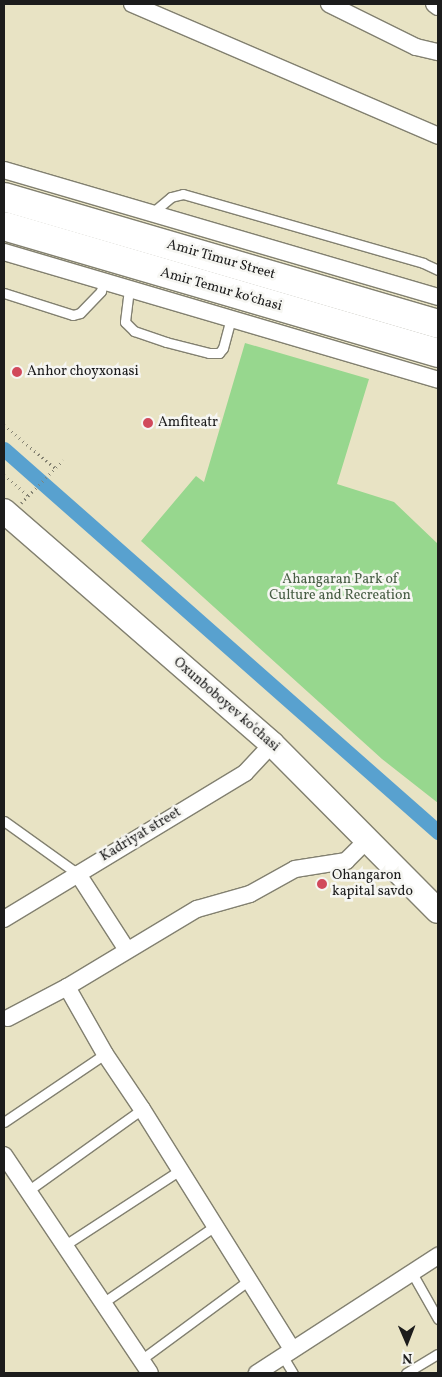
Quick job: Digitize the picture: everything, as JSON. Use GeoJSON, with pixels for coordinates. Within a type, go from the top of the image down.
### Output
{"type":"FeatureCollection","features":[{"type":"Feature","properties":{"kind":"highway","name":"Amir Timur Street"},"geometry":{"type":"LineString","coordinates":[[4,197],[438,324]]}},
{"type":"Feature","properties":{"kind":"highway","name":"Amir Temur koʻchasi"},"geometry":{"type":"LineString","coordinates":[[4,226],[438,353]]}},
{"type":"Feature","properties":{"kind":"main road","name":"Oxunboboyev ko'chasi"},"geometry":{"type":"LineString","coordinates":[[12,507],[272,744],[438,911]]}},
{"type":"Feature","properties":{"kind":"street"},"geometry":{"type":"LineString","coordinates":[[132,4],[438,136]]}},
{"type":"Feature","properties":{"kind":"street"},"geometry":{"type":"LineString","coordinates":[[329,4],[416,47],[438,52]]}},
{"type":"Feature","properties":{"kind":"street"},"geometry":{"type":"LineString","coordinates":[[434,4],[438,7]]}},
{"type":"Feature","properties":{"kind":"street"},"geometry":{"type":"LineString","coordinates":[[4,170],[438,297]]}},
{"type":"Feature","properties":{"kind":"street"},"geometry":{"type":"LineString","coordinates":[[121,231],[158,215]]}},
{"type":"Feature","properties":{"kind":"street"},"geometry":{"type":"LineString","coordinates":[[4,252],[438,380]]}},
{"type":"Feature","properties":{"kind":"street","name":"Kadriyat street"},"geometry":{"type":"LineString","coordinates":[[4,919],[245,773],[272,744]]}},
{"type":"Feature","properties":{"kind":"street"},"geometry":{"type":"LineString","coordinates":[[8,1018],[67,988],[127,950],[198,909],[250,894],[295,868],[346,861],[367,840]]}},
{"type":"Feature","properties":{"kind":"street"},"geometry":{"type":"LineString","coordinates":[[78,874],[127,950]]}},
{"type":"Feature","properties":{"kind":"street"},"geometry":{"type":"LineString","coordinates":[[67,988],[105,1054],[142,1109],[249,1280],[287,1352]]}},
{"type":"Feature","properties":{"kind":"street"},"geometry":{"type":"LineString","coordinates":[[4,1155],[146,1366]]}},
{"type":"Feature","properties":{"kind":"street"},"geometry":{"type":"LineString","coordinates":[[257,1373],[438,1256]]}},
{"type":"Feature","properties":{"kind":"lane"},"geometry":{"type":"LineString","coordinates":[[158,215],[171,197],[183,194],[423,263],[438,270]]}},
{"type":"Feature","properties":{"kind":"lane"},"geometry":{"type":"LineString","coordinates":[[4,293],[73,314],[80,313],[101,291],[103,282]]}},
{"type":"Feature","properties":{"kind":"lane"},"geometry":{"type":"LineString","coordinates":[[130,290],[125,322],[134,331],[166,342],[209,353],[219,353],[223,348],[231,319]]}},
{"type":"Feature","properties":{"kind":"lane"},"geometry":{"type":"LineString","coordinates":[[4,821],[78,874]]}},
{"type":"Feature","properties":{"kind":"lane"},"geometry":{"type":"LineString","coordinates":[[4,1122],[105,1054]]}},
{"type":"Feature","properties":{"kind":"lane"},"geometry":{"type":"LineString","coordinates":[[29,1190],[142,1109]]}},
{"type":"Feature","properties":{"kind":"lane"},"geometry":{"type":"LineString","coordinates":[[66,1245],[180,1170]]}},
{"type":"Feature","properties":{"kind":"lane"},"geometry":{"type":"LineString","coordinates":[[104,1302],[215,1226]]}},
{"type":"Feature","properties":{"kind":"lane"},"geometry":{"type":"LineString","coordinates":[[412,1273],[438,1319]]}},
{"type":"Feature","properties":{"kind":"lane"},"geometry":{"type":"LineString","coordinates":[[146,1366],[249,1280]]}},
{"type":"Feature","properties":{"kind":"lane"},"geometry":{"type":"LineString","coordinates":[[287,1352],[293,1373]]}},
{"type":"Feature","properties":{"kind":"lane"},"geometry":{"type":"LineString","coordinates":[[406,1373],[438,1354]]}},
{"type":"Feature","properties":{"kind":"path"},"geometry":{"type":"LineString","coordinates":[[4,425],[54,469]]}},
{"type":"Feature","properties":{"kind":"path"},"geometry":{"type":"LineString","coordinates":[[12,507],[28,496],[63,460]]}},
{"type":"Feature","properties":{"kind":"path"},"geometry":{"type":"LineString","coordinates":[[4,474],[28,496]]}},
{"type":"Feature","properties":{"kind":"green space","name":"Ahangaran Park of Culture and Recreation"},"geometry":{"type":"Polygon","coordinates":[[[245,343],[369,379],[337,484],[394,502],[438,544],[438,803],[382,759],[141,541],[196,476],[204,482],[245,343]]]}},
{"type":"Feature","properties":{"kind":"waterway"},"geometry":{"type":"LineString","coordinates":[[4,449],[438,832]]}},
{"type":"Feature","properties":{"kind":"place","name":"Anhor choyxonasi"},"geometry":{"type":"Point","coordinates":[17,372]}},
{"type":"Feature","properties":{"kind":"place","name":"Amfiteatr"},"geometry":{"type":"Point","coordinates":[148,423]}},
{"type":"Feature","properties":{"kind":"place","name":"Ohangaron kapital savdo"},"geometry":{"type":"Point","coordinates":[322,884]}}]}
